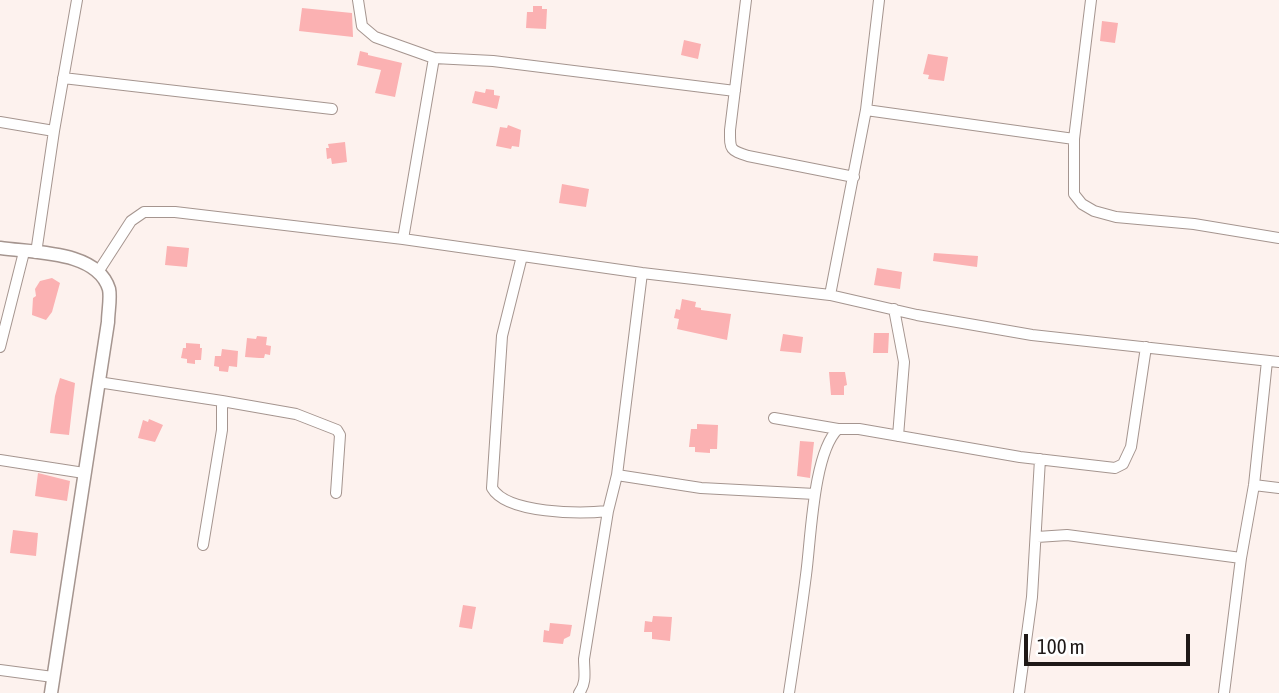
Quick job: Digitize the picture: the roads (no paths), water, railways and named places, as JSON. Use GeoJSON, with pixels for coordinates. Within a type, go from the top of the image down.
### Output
{"type":"FeatureCollection","features":[{"type":"Feature","properties":{"kind":"street"},"geometry":{"type":"LineString","coordinates":[[0,347],[30,252],[77,0]]}},
{"type":"Feature","properties":{"kind":"street"},"geometry":{"type":"LineString","coordinates":[[355,0],[362,26],[375,37],[434,58],[493,61],[735,91]]}},
{"type":"Feature","properties":{"kind":"street"},"geometry":{"type":"LineString","coordinates":[[746,0],[730,130],[730,146],[733,151],[854,177]]}},
{"type":"Feature","properties":{"kind":"street"},"geometry":{"type":"LineString","coordinates":[[830,295],[866,110],[879,0]]}},
{"type":"Feature","properties":{"kind":"street"},"geometry":{"type":"LineString","coordinates":[[1091,0],[1074,139],[1074,194],[1082,204],[1094,211],[1116,217],[1194,224],[1279,238]]}},
{"type":"Feature","properties":{"kind":"street"},"geometry":{"type":"LineString","coordinates":[[403,239],[434,58]]}},
{"type":"Feature","properties":{"kind":"street"},"geometry":{"type":"LineString","coordinates":[[62,78],[332,109]]}},
{"type":"Feature","properties":{"kind":"street"},"geometry":{"type":"LineString","coordinates":[[866,110],[1074,139]]}},
{"type":"Feature","properties":{"kind":"street"},"geometry":{"type":"LineString","coordinates":[[0,121],[54,131]]}},
{"type":"Feature","properties":{"kind":"street"},"geometry":{"type":"LineString","coordinates":[[97,272],[131,221],[144,212],[175,212],[830,295],[1032,335],[1279,362]]}},
{"type":"Feature","properties":{"kind":"street"},"geometry":{"type":"LineString","coordinates":[[0,248],[69,256],[84,262],[97,272],[110,290],[108,322],[51,693]]}},
{"type":"Feature","properties":{"kind":"street"},"geometry":{"type":"LineString","coordinates":[[522,256],[502,336],[492,488],[496,496],[517,505],[587,513],[608,510]]}},
{"type":"Feature","properties":{"kind":"street"},"geometry":{"type":"LineString","coordinates":[[579,693],[585,680],[584,659],[608,510],[617,475],[642,273]]}},
{"type":"Feature","properties":{"kind":"street"},"geometry":{"type":"LineString","coordinates":[[894,309],[904,362],[898,436]]}},
{"type":"Feature","properties":{"kind":"street"},"geometry":{"type":"LineString","coordinates":[[774,418],[1115,468],[1123,464],[1131,447],[1146,347]]}},
{"type":"Feature","properties":{"kind":"street"},"geometry":{"type":"LineString","coordinates":[[1224,693],[1241,558],[1254,485],[1267,361]]}},
{"type":"Feature","properties":{"kind":"street"},"geometry":{"type":"LineString","coordinates":[[98,382],[296,414],[337,430],[340,435],[336,494]]}},
{"type":"Feature","properties":{"kind":"street"},"geometry":{"type":"LineString","coordinates":[[203,545],[220,442],[222,401]]}},
{"type":"Feature","properties":{"kind":"street"},"geometry":{"type":"LineString","coordinates":[[789,693],[810,549],[815,494],[826,449],[838,429]]}},
{"type":"Feature","properties":{"kind":"street"},"geometry":{"type":"LineString","coordinates":[[1018,693],[1032,597],[1040,458]]}},
{"type":"Feature","properties":{"kind":"street"},"geometry":{"type":"LineString","coordinates":[[0,460],[85,472]]}},
{"type":"Feature","properties":{"kind":"street"},"geometry":{"type":"LineString","coordinates":[[617,475],[701,488],[815,494]]}},
{"type":"Feature","properties":{"kind":"street"},"geometry":{"type":"LineString","coordinates":[[1254,485],[1279,488]]}},
{"type":"Feature","properties":{"kind":"street"},"geometry":{"type":"LineString","coordinates":[[1037,537],[1067,535],[1241,558]]}},
{"type":"Feature","properties":{"kind":"street"},"geometry":{"type":"LineString","coordinates":[[0,670],[53,677]]}}]}
